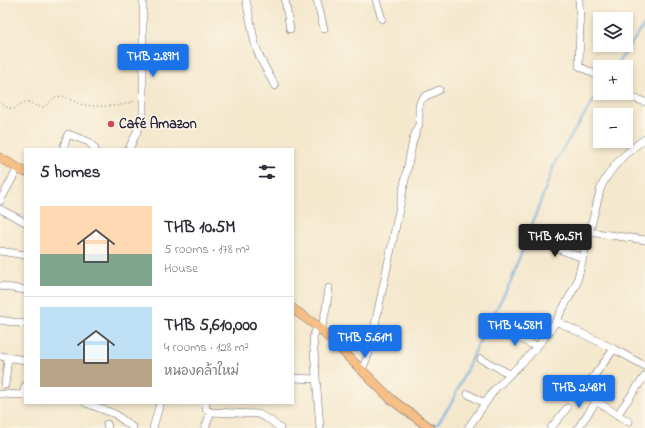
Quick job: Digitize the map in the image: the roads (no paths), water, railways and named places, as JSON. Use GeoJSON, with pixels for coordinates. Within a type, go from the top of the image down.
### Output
{"type":"FeatureCollection","features":[{"type":"Feature","properties":{"kind":"main road"},"geometry":{"type":"LineString","coordinates":[[0,158],[21,170]]}},
{"type":"Feature","properties":{"kind":"main road"},"geometry":{"type":"LineString","coordinates":[[294,310],[319,328],[392,400],[428,427]]}},
{"type":"Feature","properties":{"kind":"street"},"geometry":{"type":"LineString","coordinates":[[129,148],[140,125],[143,113],[144,0]]}},
{"type":"Feature","properties":{"kind":"street"},"geometry":{"type":"LineString","coordinates":[[246,0],[255,44],[260,58],[274,86]]}},
{"type":"Feature","properties":{"kind":"street"},"geometry":{"type":"LineString","coordinates":[[285,0],[290,29]]}},
{"type":"Feature","properties":{"kind":"street"},"geometry":{"type":"LineString","coordinates":[[317,0],[324,29]]}},
{"type":"Feature","properties":{"kind":"street"},"geometry":{"type":"LineString","coordinates":[[376,0],[382,19]]}},
{"type":"Feature","properties":{"kind":"street"},"geometry":{"type":"LineString","coordinates":[[579,0],[579,66],[593,73]]}},
{"type":"Feature","properties":{"kind":"street"},"geometry":{"type":"LineString","coordinates":[[362,370],[369,353],[413,140],[419,124],[419,106],[421,100],[439,90]]}},
{"type":"Feature","properties":{"kind":"street"},"geometry":{"type":"LineString","coordinates":[[633,98],[645,102]]}},
{"type":"Feature","properties":{"kind":"street"},"geometry":{"type":"LineString","coordinates":[[63,148],[68,134],[89,142],[94,148]]}},
{"type":"Feature","properties":{"kind":"street"},"geometry":{"type":"LineString","coordinates":[[468,428],[495,389],[528,357],[556,321],[576,285],[601,186],[607,174],[618,161],[645,139]]}},
{"type":"Feature","properties":{"kind":"street"},"geometry":{"type":"LineString","coordinates":[[0,201],[21,170]]}},
{"type":"Feature","properties":{"kind":"street"},"geometry":{"type":"LineString","coordinates":[[0,209],[24,221]]}},
{"type":"Feature","properties":{"kind":"street"},"geometry":{"type":"LineString","coordinates":[[589,232],[645,240]]}},
{"type":"Feature","properties":{"kind":"street"},"geometry":{"type":"LineString","coordinates":[[534,240],[583,258]]}},
{"type":"Feature","properties":{"kind":"street"},"geometry":{"type":"LineString","coordinates":[[0,251],[24,255]]}},
{"type":"Feature","properties":{"kind":"street"},"geometry":{"type":"LineString","coordinates":[[0,286],[24,290]]}},
{"type":"Feature","properties":{"kind":"street"},"geometry":{"type":"LineString","coordinates":[[320,428],[313,338],[319,328],[326,309],[329,288]]}},
{"type":"Feature","properties":{"kind":"street"},"geometry":{"type":"LineString","coordinates":[[0,320],[24,324]]}},
{"type":"Feature","properties":{"kind":"street"},"geometry":{"type":"LineString","coordinates":[[556,321],[645,366]]}},
{"type":"Feature","properties":{"kind":"street"},"geometry":{"type":"LineString","coordinates":[[503,330],[536,347]]}},
{"type":"Feature","properties":{"kind":"street"},"geometry":{"type":"LineString","coordinates":[[614,349],[582,392],[629,422]]}},
{"type":"Feature","properties":{"kind":"street"},"geometry":{"type":"LineString","coordinates":[[5,385],[4,357],[24,360]]}},
{"type":"Feature","properties":{"kind":"street"},"geometry":{"type":"LineString","coordinates":[[481,359],[510,374]]}},
{"type":"Feature","properties":{"kind":"street"},"geometry":{"type":"LineString","coordinates":[[618,415],[645,376]]}},
{"type":"Feature","properties":{"kind":"street"},"geometry":{"type":"LineString","coordinates":[[294,378],[315,379]]}},
{"type":"Feature","properties":{"kind":"street"},"geometry":{"type":"LineString","coordinates":[[0,394],[24,395]]}},
{"type":"Feature","properties":{"kind":"street"},"geometry":{"type":"LineString","coordinates":[[468,394],[484,403]]}},
{"type":"Feature","properties":{"kind":"street"},"geometry":{"type":"LineString","coordinates":[[581,427],[596,402]]}},
{"type":"Feature","properties":{"kind":"street"},"geometry":{"type":"LineString","coordinates":[[89,404],[115,414],[133,428]]}},
{"type":"Feature","properties":{"kind":"street"},"geometry":{"type":"LineString","coordinates":[[153,428],[160,404]]}},
{"type":"Feature","properties":{"kind":"street"},"geometry":{"type":"LineString","coordinates":[[206,404],[206,409],[210,412],[258,414],[270,420],[280,428]]}},
{"type":"Feature","properties":{"kind":"street"},"geometry":{"type":"LineString","coordinates":[[551,428],[567,408]]}},
{"type":"Feature","properties":{"kind":"street"},"geometry":{"type":"LineString","coordinates":[[205,428],[210,412]]}},
{"type":"Feature","properties":{"kind":"waterway"},"geometry":{"type":"LineString","coordinates":[[620,60],[645,24]]}},
{"type":"Feature","properties":{"kind":"waterway"},"geometry":{"type":"LineString","coordinates":[[432,427],[438,423],[452,402],[477,346],[511,281],[556,160],[594,100]]}},
{"type":"Feature","properties":{"kind":"place","name":"Café Amazon"},"geometry":{"type":"Point","coordinates":[111,124]}}]}
